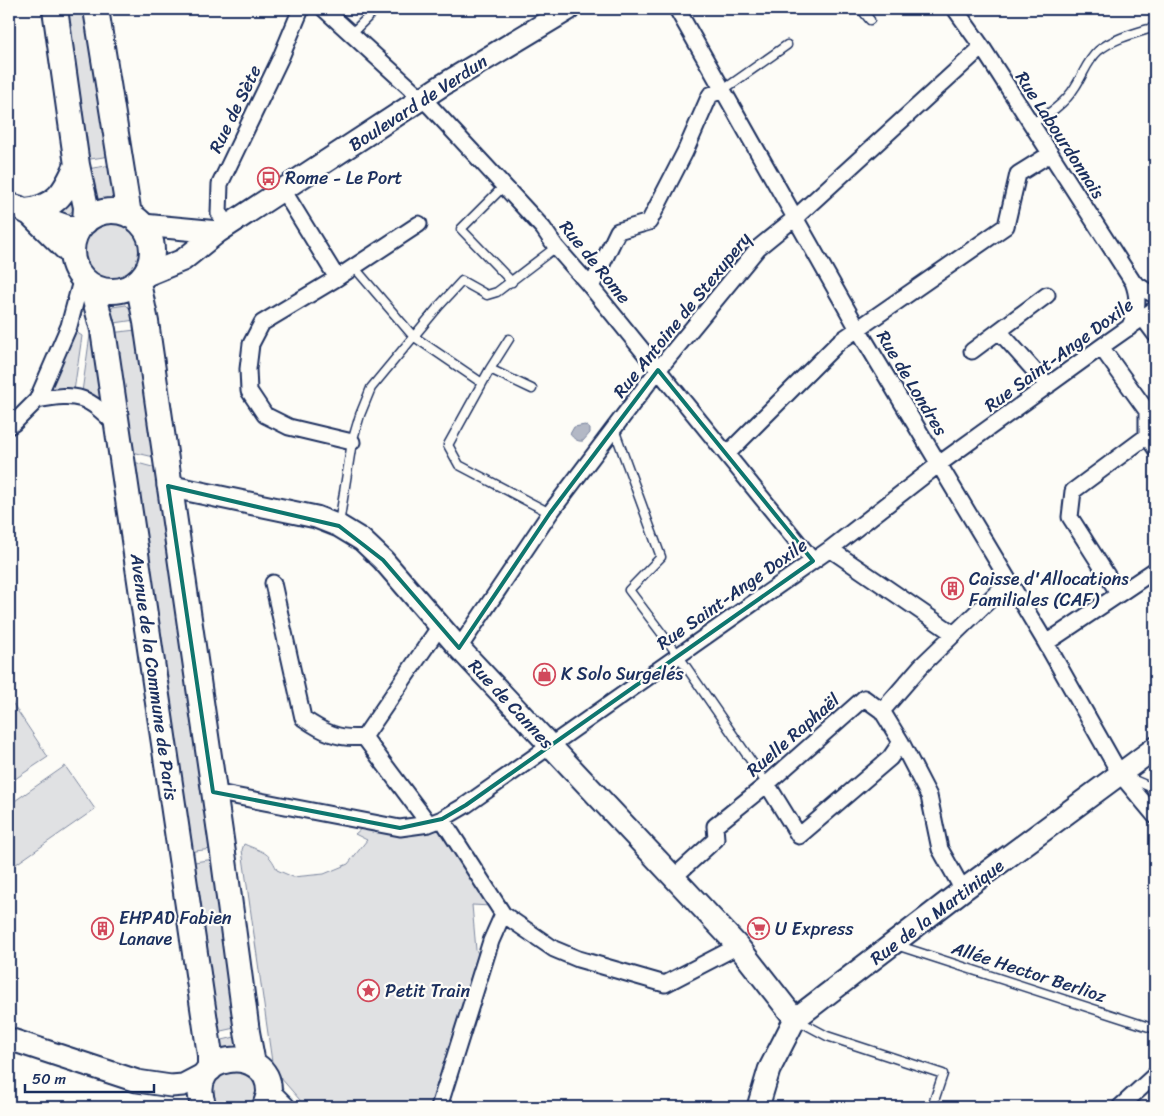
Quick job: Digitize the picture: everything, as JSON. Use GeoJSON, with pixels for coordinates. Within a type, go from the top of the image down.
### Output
{"type":"FeatureCollection","features":[{"type":"Feature","properties":{"kind":"main road"},"geometry":{"type":"LineString","coordinates":[[55,9],[76,165],[86,207],[81,226],[73,243],[72,256],[74,263],[87,281],[107,291],[123,290],[141,279],[151,264],[153,250],[150,237],[136,220],[114,211],[98,214],[81,226]]}},
{"type":"Feature","properties":{"kind":"main road"},"geometry":{"type":"LineString","coordinates":[[96,9],[136,220]]}},
{"type":"Feature","properties":{"kind":"main road"},"geometry":{"type":"LineString","coordinates":[[17,208],[39,209],[61,196],[76,165]]}},
{"type":"Feature","properties":{"kind":"main road"},"geometry":{"type":"LineString","coordinates":[[141,279],[168,486],[253,1064]]}},
{"type":"Feature","properties":{"kind":"main road","name":"Avenue de la Commune de Paris"},"geometry":{"type":"LineString","coordinates":[[87,281],[103,330],[210,1055],[208,1071],[200,1089],[200,1098],[204,1107]]}},
{"type":"Feature","properties":{"kind":"main road"},"geometry":{"type":"LineString","coordinates":[[208,1071],[219,1062],[230,1059],[242,1059],[253,1064],[264,1076],[273,1102]]}},
{"type":"Feature","properties":{"kind":"street","name":"Rue de Sète"},"geometry":{"type":"LineString","coordinates":[[223,229],[219,213],[220,184],[281,57],[301,9]]}},
{"type":"Feature","properties":{"kind":"street","name":"Rue de Rome"},"geometry":{"type":"LineString","coordinates":[[324,9],[422,99],[543,228],[556,247],[592,287],[813,561]]}},
{"type":"Feature","properties":{"kind":"street","name":"Boulevard de Verdun"},"geometry":{"type":"LineString","coordinates":[[141,279],[183,260],[223,229],[282,190],[484,59],[569,9]]}},
{"type":"Feature","properties":{"kind":"street","name":"Rue de Londres"},"geometry":{"type":"LineString","coordinates":[[677,9],[858,329],[1046,643],[1120,774],[1155,816]]}},
{"type":"Feature","properties":{"kind":"street","name":"Rue Labourdonnais"},"geometry":{"type":"LineString","coordinates":[[955,9],[982,47],[1133,282]]}},
{"type":"Feature","properties":{"kind":"street","name":"Rue Antoine de Stexupery"},"geometry":{"type":"LineString","coordinates":[[459,648],[550,513],[658,370],[758,248],[796,217],[982,47]]}},
{"type":"Feature","properties":{"kind":"street"},"geometry":{"type":"LineString","coordinates":[[592,287],[618,231],[649,222],[685,152],[710,95],[723,90]]}},
{"type":"Feature","properties":{"kind":"street"},"geometry":{"type":"LineString","coordinates":[[727,454],[839,342],[1006,226],[1018,174],[1050,154]]}},
{"type":"Feature","properties":{"kind":"street"},"geometry":{"type":"LineString","coordinates":[[282,190],[337,278]]}},
{"type":"Feature","properties":{"kind":"street"},"geometry":{"type":"LineString","coordinates":[[17,208],[81,226]]}},
{"type":"Feature","properties":{"kind":"street"},"geometry":{"type":"LineString","coordinates":[[17,208],[72,256]]}},
{"type":"Feature","properties":{"kind":"street"},"geometry":{"type":"LineString","coordinates":[[136,220],[223,229]]}},
{"type":"Feature","properties":{"kind":"street"},"geometry":{"type":"LineString","coordinates":[[352,442],[289,427],[264,415],[249,392],[248,369],[251,344],[262,323],[337,278],[418,224]]}},
{"type":"Feature","properties":{"kind":"street"},"geometry":{"type":"LineString","coordinates":[[9,426],[37,400],[87,281]]}},
{"type":"Feature","properties":{"kind":"street"},"geometry":{"type":"LineString","coordinates":[[1133,282],[1155,295]]}},
{"type":"Feature","properties":{"kind":"street"},"geometry":{"type":"LineString","coordinates":[[1129,328],[1138,295],[1133,282]]}},
{"type":"Feature","properties":{"kind":"street"},"geometry":{"type":"LineString","coordinates":[[972,351],[1047,295]]}},
{"type":"Feature","properties":{"kind":"street","name":"Rue Saint-Ange Doxile"},"geometry":{"type":"LineString","coordinates":[[213,792],[400,828],[435,822],[466,805],[813,561],[939,464],[1155,309]]}},
{"type":"Feature","properties":{"kind":"street"},"geometry":{"type":"LineString","coordinates":[[1142,318],[1155,334]]}},
{"type":"Feature","properties":{"kind":"street"},"geometry":{"type":"LineString","coordinates":[[999,331],[1048,386]]}},
{"type":"Feature","properties":{"kind":"street"},"geometry":{"type":"LineString","coordinates":[[1101,346],[1147,412],[1151,442],[1073,491],[1070,517],[1119,594]]}},
{"type":"Feature","properties":{"kind":"street"},"geometry":{"type":"LineString","coordinates":[[37,400],[60,395],[77,396],[96,405],[117,426]]}},
{"type":"Feature","properties":{"kind":"street","name":"Rue de Cannes"},"geometry":{"type":"LineString","coordinates":[[168,486],[316,517],[339,526],[362,540],[383,560],[459,648],[738,946],[795,1020]]}},
{"type":"Feature","properties":{"kind":"street"},"geometry":{"type":"LineString","coordinates":[[830,548],[954,634]]}},
{"type":"Feature","properties":{"kind":"street"},"geometry":{"type":"LineString","coordinates":[[1046,643],[1155,570]]}},
{"type":"Feature","properties":{"kind":"street"},"geometry":{"type":"LineString","coordinates":[[963,890],[940,849],[929,796],[901,742],[882,711],[921,666],[1008,582]]}},
{"type":"Feature","properties":{"kind":"street"},"geometry":{"type":"LineString","coordinates":[[273,583],[303,718],[322,731],[349,739],[364,737],[440,626]]}},
{"type":"Feature","properties":{"kind":"street","name":"Ruelle Raphaël"},"geometry":{"type":"LineString","coordinates":[[673,878],[716,839],[715,826],[767,784],[864,698],[882,711]]}},
{"type":"Feature","properties":{"kind":"street"},"geometry":{"type":"LineString","coordinates":[[364,737],[435,822],[503,914],[554,949],[578,959],[665,984],[738,946]]}},
{"type":"Feature","properties":{"kind":"street"},"geometry":{"type":"LineString","coordinates":[[767,784],[799,836],[890,758],[901,742]]}},
{"type":"Feature","properties":{"kind":"street","name":"Rue de la Martinique"},"geometry":{"type":"LineString","coordinates":[[758,1107],[769,1070],[795,1020],[963,890],[1155,748]]}},
{"type":"Feature","properties":{"kind":"street"},"geometry":{"type":"LineString","coordinates":[[439,1107],[491,940],[503,914]]}},
{"type":"Feature","properties":{"kind":"street"},"geometry":{"type":"LineString","coordinates":[[9,1040],[137,1081],[171,1086],[184,1085],[208,1071]]}},
{"type":"Feature","properties":{"kind":"street"},"geometry":{"type":"LineString","coordinates":[[1120,1107],[1155,1075]]}},
{"type":"Feature","properties":{"kind":"street"},"geometry":{"type":"LineString","coordinates":[[171,1086],[196,1107]]}},
{"type":"Feature","properties":{"kind":"lane"},"geometry":{"type":"LineString","coordinates":[[352,34],[376,9]]}},
{"type":"Feature","properties":{"kind":"lane"},"geometry":{"type":"LineString","coordinates":[[862,9],[870,20]]}},
{"type":"Feature","properties":{"kind":"lane"},"geometry":{"type":"LineString","coordinates":[[1030,124],[1070,95],[1090,60],[1098,51],[1113,41],[1155,27]]}},
{"type":"Feature","properties":{"kind":"lane"},"geometry":{"type":"LineString","coordinates":[[723,90],[787,45]]}},
{"type":"Feature","properties":{"kind":"lane"},"geometry":{"type":"LineString","coordinates":[[504,186],[460,229],[512,282]]}},
{"type":"Feature","properties":{"kind":"lane"},"geometry":{"type":"LineString","coordinates":[[339,526],[352,442],[371,388],[413,336],[462,281],[487,295],[497,292],[556,247]]}},
{"type":"Feature","properties":{"kind":"lane"},"geometry":{"type":"LineString","coordinates":[[354,267],[413,336],[482,382]]}},
{"type":"Feature","properties":{"kind":"lane"},"geometry":{"type":"LineString","coordinates":[[509,339],[482,382],[448,445],[459,465],[550,513]]}},
{"type":"Feature","properties":{"kind":"lane"},"geometry":{"type":"LineString","coordinates":[[490,369],[532,389]]}},
{"type":"Feature","properties":{"kind":"lane"},"geometry":{"type":"LineString","coordinates":[[614,429],[661,557],[629,590],[678,655],[767,784]]}},
{"type":"Feature","properties":{"kind":"lane"},"geometry":{"type":"LineString","coordinates":[[1120,774],[1155,789]]}},
{"type":"Feature","properties":{"kind":"lane","name":"Allée Hector Berlioz"},"geometry":{"type":"LineString","coordinates":[[894,945],[1155,1029]]}},
{"type":"Feature","properties":{"kind":"lane"},"geometry":{"type":"LineString","coordinates":[[795,1020],[827,1036],[943,1074],[932,1107]]}},
{"type":"Feature","properties":{"kind":"highlighted area"},"geometry":{"type":"Polygon","coordinates":[[[658,370],[813,561],[466,805],[442,819],[400,828],[213,792],[168,486],[339,526],[383,560],[459,648],[550,513],[658,370]]]}},
{"type":"Feature","properties":{"kind":"shaded area"},"geometry":{"type":"Polygon","coordinates":[[[62,9],[89,9],[110,156],[84,160],[62,9]]]}},
{"type":"Feature","properties":{"kind":"shaded area"},"geometry":{"type":"Polygon","coordinates":[[[112,165],[117,194],[108,203],[92,206],[87,169],[112,165]]]}},
{"type":"Feature","properties":{"kind":"shaded area"},"geometry":{"type":"Polygon","coordinates":[[[74,185],[75,202],[73,211],[67,215],[44,212],[74,185]]]}},
{"type":"Feature","properties":{"kind":"shaded area"},"geometry":{"type":"Polygon","coordinates":[[[113,220],[131,226],[139,234],[145,252],[139,270],[131,278],[113,284],[95,278],[87,270],[81,252],[87,234],[95,226],[113,220]]]}},
{"type":"Feature","properties":{"kind":"shaded area"},"geometry":{"type":"Polygon","coordinates":[[[126,305],[134,312],[135,320],[108,324],[107,314],[113,307],[126,305]]]}},
{"type":"Feature","properties":{"kind":"shaded area"},"geometry":{"type":"Polygon","coordinates":[[[136,330],[154,457],[128,451],[110,333],[136,330]]]}},
{"type":"Feature","properties":{"kind":"shaded area"},"geometry":{"type":"Polygon","coordinates":[[[76,332],[82,336],[74,391],[56,392],[51,387],[76,332]]]}},
{"type":"Feature","properties":{"kind":"shaded area"},"geometry":{"type":"Polygon","coordinates":[[[98,334],[103,402],[93,395],[82,392],[90,335],[98,334]]]}},
{"type":"Feature","properties":{"kind":"shaded area"},"geometry":{"type":"Polygon","coordinates":[[[585,425],[590,429],[590,433],[583,441],[577,440],[570,434],[574,427],[585,425]]]}},
{"type":"Feature","properties":{"kind":"shaded area"},"geometry":{"type":"Polygon","coordinates":[[[130,461],[156,468],[212,849],[187,852],[130,461]]]}},
{"type":"Feature","properties":{"kind":"shaded area"},"geometry":{"type":"Polygon","coordinates":[[[9,698],[48,757],[9,783],[9,698]]]}},
{"type":"Feature","properties":{"kind":"shaded area"},"geometry":{"type":"Polygon","coordinates":[[[65,766],[95,809],[9,869],[9,805],[65,766]]]}},
{"type":"Feature","properties":{"kind":"shaded area"},"geometry":{"type":"Polygon","coordinates":[[[362,828],[400,834],[438,830],[442,832],[491,906],[472,905],[476,950],[479,955],[433,1107],[306,1107],[273,1069],[242,850],[244,844],[264,853],[271,859],[277,870],[293,877],[324,874],[348,864],[367,840],[355,834],[362,828]]]}},
{"type":"Feature","properties":{"kind":"shaded area"},"geometry":{"type":"Polygon","coordinates":[[[214,859],[239,1027],[212,1033],[188,863],[214,859]]]}},
{"type":"Feature","properties":{"kind":"shaded area"},"geometry":{"type":"Polygon","coordinates":[[[239,1036],[240,1044],[229,1051],[216,1051],[214,1042],[239,1036]]]}},
{"type":"Feature","properties":{"kind":"shaded area"},"geometry":{"type":"Polygon","coordinates":[[[224,1072],[247,1072],[258,1083],[256,1107],[215,1107],[212,1097],[214,1084],[224,1072]]]}},
{"type":"Feature","properties":{"kind":"place","name":"Rome - Le Port"},"geometry":{"type":"Point","coordinates":[269,178]}},
{"type":"Feature","properties":{"kind":"place","name":"Caisse d'Allocations Familiales (CAF)"},"geometry":{"type":"Point","coordinates":[953,589]}},
{"type":"Feature","properties":{"kind":"place","name":"K Solo Surgelés"},"geometry":{"type":"Point","coordinates":[545,674]}},
{"type":"Feature","properties":{"kind":"place","name":"EHPAD Fabien Lanave"},"geometry":{"type":"Point","coordinates":[103,928]}},
{"type":"Feature","properties":{"kind":"place","name":"U Express"},"geometry":{"type":"Point","coordinates":[759,929]}},
{"type":"Feature","properties":{"kind":"place","name":"Petit Train"},"geometry":{"type":"Point","coordinates":[369,991]}}]}
